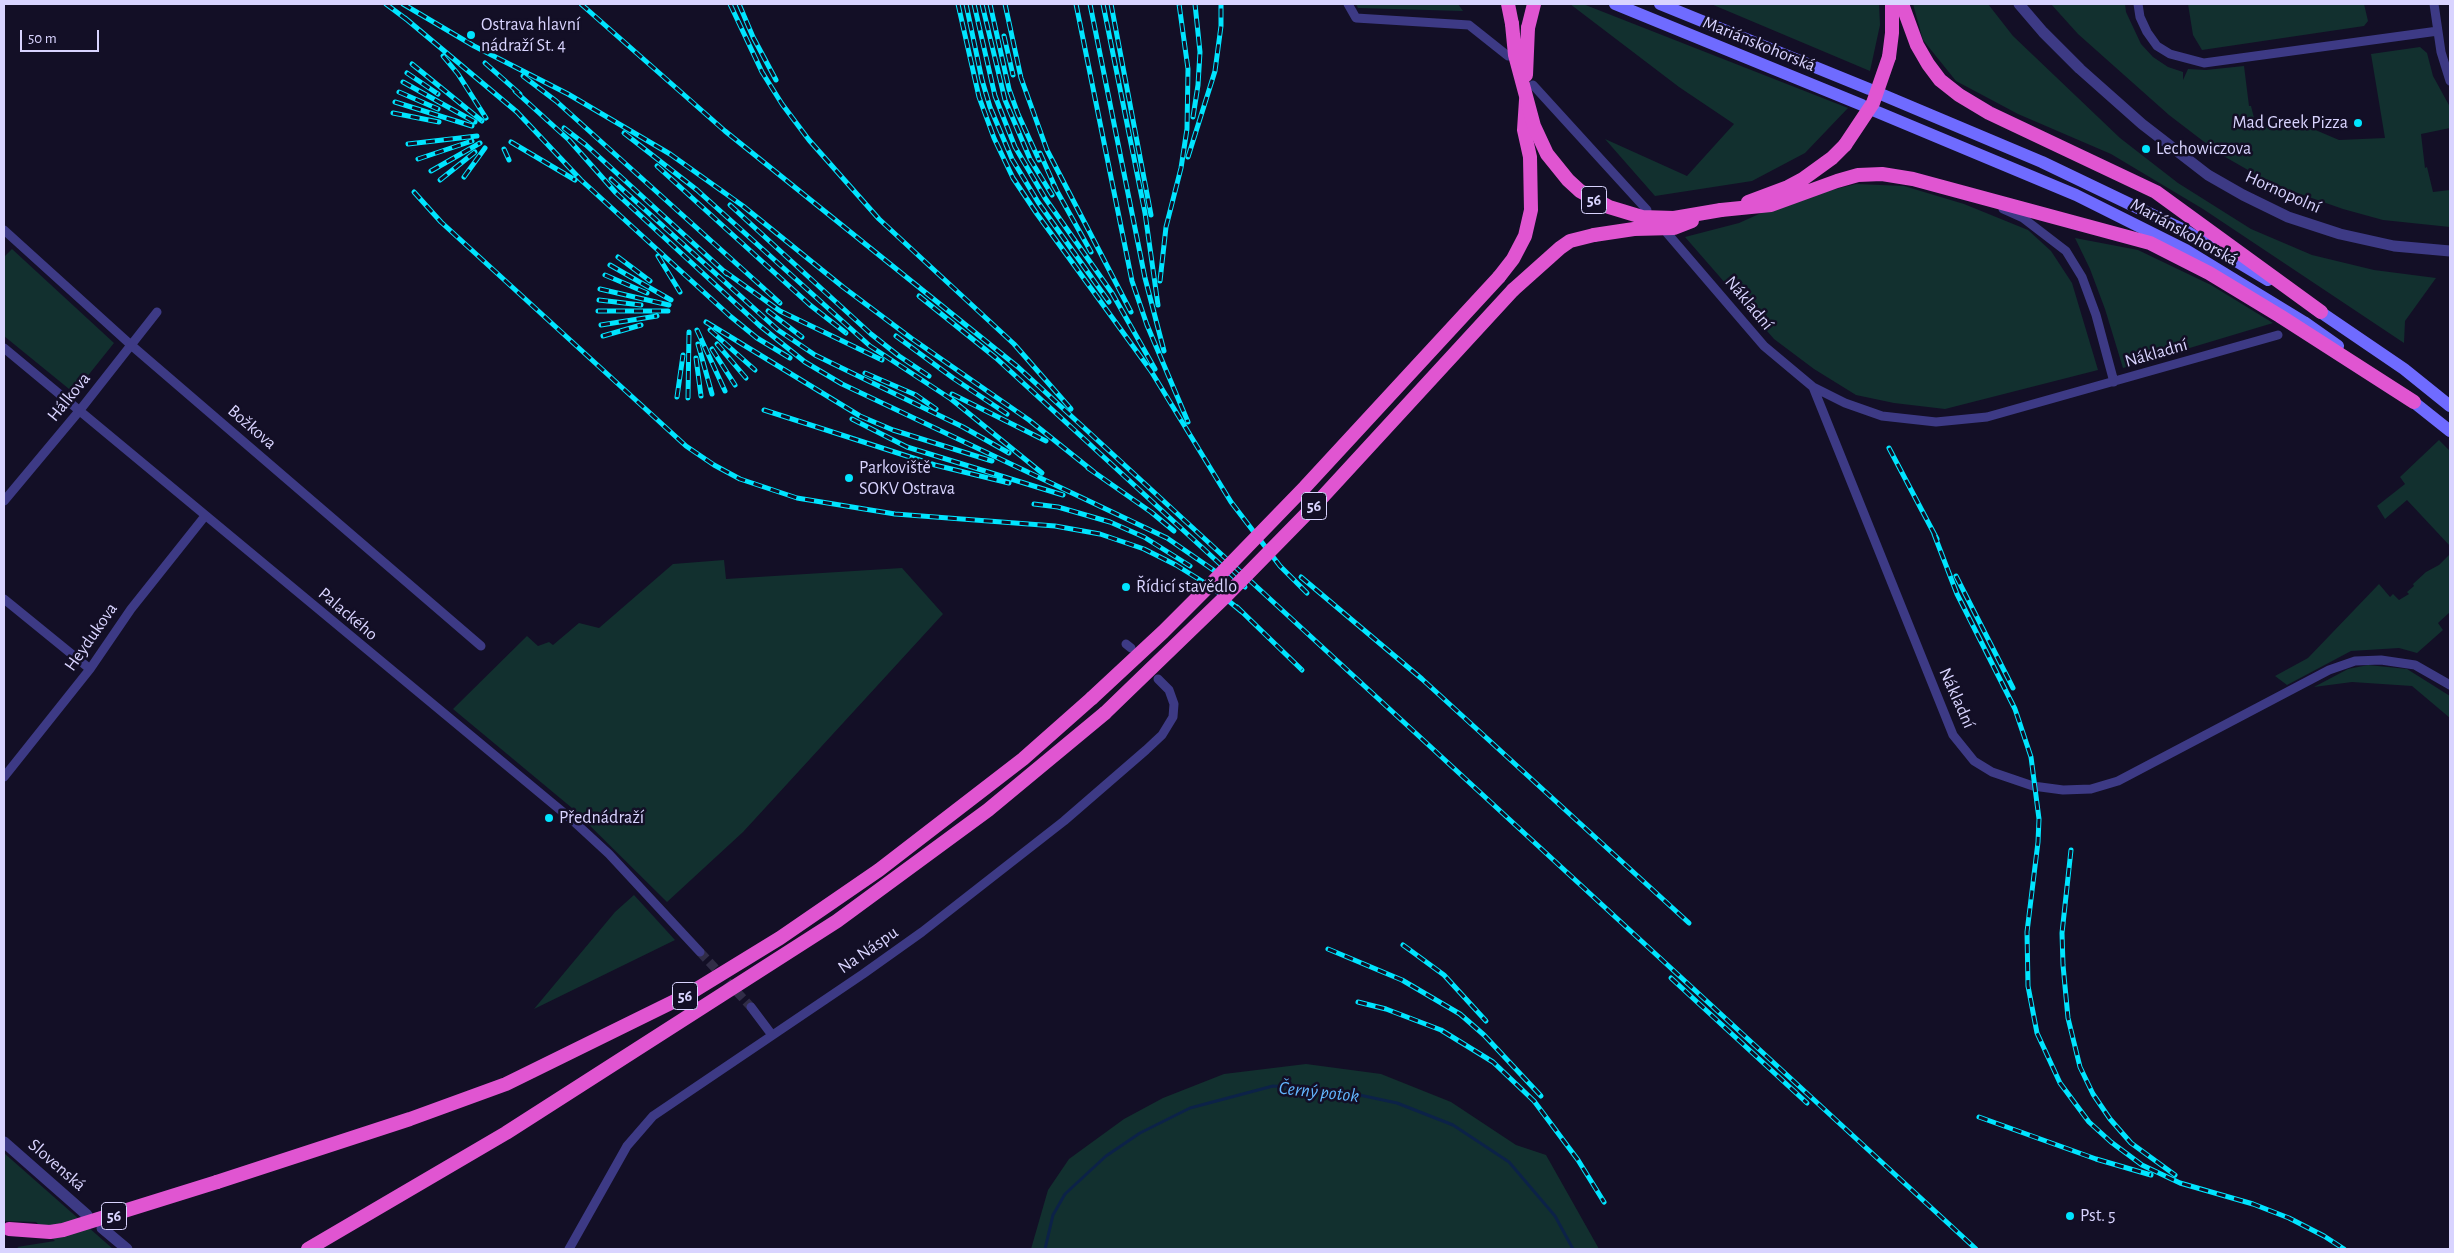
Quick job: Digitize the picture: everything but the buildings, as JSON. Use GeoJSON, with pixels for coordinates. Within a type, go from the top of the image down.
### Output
{"type":"FeatureCollection","features":[{"type":"Feature","properties":{"kind":"highway"},"geometry":{"type":"LineString","coordinates":[[1508,4],[1515,55],[1530,90]]}},
{"type":"Feature","properties":{"kind":"highway","name":"56"},"geometry":{"type":"LineString","coordinates":[[1534,4],[1528,28],[1525,61],[1534,126],[1547,154],[1568,180],[1594,199],[1625,213],[1650,218],[1674,218],[1721,210]]}},
{"type":"Feature","properties":{"kind":"highway","name":"56"},"geometry":{"type":"LineString","coordinates":[[308,1249],[506,1133],[837,921],[981,816],[1105,713],[1216,606],[1317,503],[1513,290],[1550,255],[1570,241],[1594,235],[1634,229],[1674,228],[1788,187],[1818,169],[1844,145],[1873,102],[1889,57],[1892,33],[1892,4]]}},
{"type":"Feature","properties":{"kind":"highway"},"geometry":{"type":"LineString","coordinates":[[1902,4],[1916,45],[1940,80],[1959,95],[1989,113],[2156,192],[2321,312]]}},
{"type":"Feature","properties":{"kind":"highway","name":"56"},"geometry":{"type":"LineString","coordinates":[[6,1228],[50,1232],[63,1230],[418,1117],[498,1087],[599,1040],[687,995],[780,938],[880,870],[1016,765],[1164,632],[1305,487],[1499,277],[1513,259],[1525,236],[1531,210],[1530,157],[1524,130],[1530,90]]}},
{"type":"Feature","properties":{"kind":"highway"},"geometry":{"type":"LineString","coordinates":[[1721,210],[1771,205],[1837,181],[1872,174],[1914,178],[1978,198],[2150,243],[2209,274],[2280,316],[2414,402]]}},
{"type":"Feature","properties":{"kind":"main road","name":"Mariánskohorská"},"geometry":{"type":"LineString","coordinates":[[1615,4],[1862,105]]}},
{"type":"Feature","properties":{"kind":"main road","name":"Mariánskohorská"},"geometry":{"type":"LineString","coordinates":[[1660,4],[1870,89]]}},
{"type":"Feature","properties":{"kind":"main road","name":"Mariánskohorská"},"geometry":{"type":"LineString","coordinates":[[1883,95],[2042,162],[2186,231],[2321,312],[2404,369],[2450,406]]}},
{"type":"Feature","properties":{"kind":"main road","name":"Mariánskohorská"},"geometry":{"type":"LineString","coordinates":[[1875,111],[2076,195],[2186,250],[2304,322],[2414,402],[2450,431]]}},
{"type":"Feature","properties":{"kind":"street"},"geometry":{"type":"LineString","coordinates":[[1348,4],[1356,18],[1469,25],[1508,56]]}},
{"type":"Feature","properties":{"kind":"street","name":"Hornopolní"},"geometry":{"type":"LineString","coordinates":[[2019,4],[2074,62],[2136,119],[2208,175],[2288,217],[2340,234],[2394,246],[2450,251]]}},
{"type":"Feature","properties":{"kind":"street"},"geometry":{"type":"LineString","coordinates":[[2138,4],[2140,17],[2147,32],[2157,46],[2170,54],[2204,63],[2438,31]]}},
{"type":"Feature","properties":{"kind":"street"},"geometry":{"type":"LineString","coordinates":[[2434,4],[2444,66],[2450,81]]}},
{"type":"Feature","properties":{"kind":"street"},"geometry":{"type":"LineString","coordinates":[[1530,90],[1647,210]]}},
{"type":"Feature","properties":{"kind":"street"},"geometry":{"type":"LineString","coordinates":[[1978,198],[2024,218],[2066,251],[2082,277],[2096,315],[2114,382]]}},
{"type":"Feature","properties":{"kind":"street","name":"Nákladní"},"geometry":{"type":"LineString","coordinates":[[1667,232],[1764,346],[1813,387],[1845,403],[1882,416],[1936,422],[1987,417],[2278,335]]}},
{"type":"Feature","properties":{"kind":"street","name":"Božkova"},"geometry":{"type":"LineString","coordinates":[[6,236],[131,346],[481,646]]}},
{"type":"Feature","properties":{"kind":"street","name":"Hálkova"},"geometry":{"type":"LineString","coordinates":[[4,501],[80,410],[157,312]]}},
{"type":"Feature","properties":{"kind":"street","name":"Palackého"},"geometry":{"type":"LineString","coordinates":[[4,348],[570,818],[609,854],[700,952]]}},
{"type":"Feature","properties":{"kind":"street","name":"Nákladní"},"geometry":{"type":"LineString","coordinates":[[1813,387],[1953,735],[1974,762],[1992,772],[2033,786],[2063,790],[2091,789],[2118,781],[2329,670],[2355,661],[2381,660],[2415,666],[2450,684]]}},
{"type":"Feature","properties":{"kind":"street","name":"Heydukova"},"geometry":{"type":"LineString","coordinates":[[4,777],[90,669],[131,609],[205,516]]}},
{"type":"Feature","properties":{"kind":"street"},"geometry":{"type":"LineString","coordinates":[[4,599],[90,669]]}},
{"type":"Feature","properties":{"kind":"street","name":"Na Náspu"},"geometry":{"type":"LineString","coordinates":[[569,1249],[627,1146],[644,1125],[658,1112],[863,974],[980,888],[1064,821],[1162,735],[1173,717],[1174,704],[1169,690],[1158,679]]}},
{"type":"Feature","properties":{"kind":"street"},"geometry":{"type":"LineString","coordinates":[[751,1007],[772,1035]]}},
{"type":"Feature","properties":{"kind":"street","name":"Slovenská"},"geometry":{"type":"LineString","coordinates":[[4,1142],[87,1215]]}},
{"type":"Feature","properties":{"kind":"street"},"geometry":{"type":"LineString","coordinates":[[102,1228],[126,1249]]}},
{"type":"Feature","properties":{"kind":"green space"},"geometry":{"type":"Polygon","coordinates":[[[1356,4],[1458,4],[1463,11],[1358,8],[1356,4]]]}},
{"type":"Feature","properties":{"kind":"green space"},"geometry":{"type":"Polygon","coordinates":[[[1570,4],[1583,4],[1848,108],[1805,153],[1752,181],[1655,196],[1605,139],[1687,176],[1734,124],[1679,87],[1570,4]]]}},
{"type":"Feature","properties":{"kind":"green space"},"geometry":{"type":"Polygon","coordinates":[[[1711,4],[1879,4],[1880,25],[1870,71],[1711,4]]]}},
{"type":"Feature","properties":{"kind":"green space"},"geometry":{"type":"Polygon","coordinates":[[[1913,4],[1988,4],[2013,36],[2120,138],[2178,183],[2251,229],[2312,255],[2374,270],[2436,278],[2405,321],[2404,343],[2203,209],[2111,154],[2018,114],[1956,81],[1923,40],[1913,4]]]}},
{"type":"Feature","properties":{"kind":"green space"},"geometry":{"type":"Polygon","coordinates":[[[2051,4],[2125,4],[2126,12],[2141,44],[2153,57],[2168,67],[2183,72],[2183,80],[2188,69],[2206,70],[2244,66],[2249,106],[2251,106],[2256,126],[2299,123],[2339,140],[2385,138],[2371,54],[2420,47],[2427,53],[2433,76],[2450,107],[2450,128],[2421,134],[2425,168],[2427,167],[2433,192],[2450,190],[2450,227],[2383,220],[2343,209],[2289,190],[2255,174],[2220,154],[2169,115],[2078,34],[2051,4]]]}},
{"type":"Feature","properties":{"kind":"green space"},"geometry":{"type":"Polygon","coordinates":[[[2188,4],[2364,4],[2368,21],[2364,26],[2202,50],[2193,35],[2188,4]]]}},
{"type":"Feature","properties":{"kind":"green space"},"geometry":{"type":"Polygon","coordinates":[[[1856,184],[1904,186],[1964,204],[2028,230],[2051,251],[2072,283],[2098,370],[1945,409],[1894,403],[1856,395],[1814,369],[1774,339],[1685,237],[1739,223],[1788,201],[1856,184]]]}},
{"type":"Feature","properties":{"kind":"green space"},"geometry":{"type":"Polygon","coordinates":[[[2075,238],[2138,250],[2211,285],[2273,323],[2123,368],[2105,309],[2090,269],[2075,238]]]}},
{"type":"Feature","properties":{"kind":"green space"},"geometry":{"type":"Polygon","coordinates":[[[12,249],[114,343],[74,393],[4,336],[4,257],[12,249]]]}},
{"type":"Feature","properties":{"kind":"green space"},"geometry":{"type":"Polygon","coordinates":[[[2439,440],[2450,451],[2450,546],[2407,500],[2385,519],[2377,506],[2405,484],[2400,477],[2439,440]]]}},
{"type":"Feature","properties":{"kind":"green space"},"geometry":{"type":"Polygon","coordinates":[[[2450,554],[2450,612],[2438,623],[2443,630],[2417,653],[2399,648],[2351,651],[2287,685],[2275,676],[2308,658],[2379,584],[2390,597],[2393,594],[2399,600],[2409,594],[2407,592],[2414,586],[2413,584],[2426,572],[2439,565],[2450,554]]]}},
{"type":"Feature","properties":{"kind":"green space"},"geometry":{"type":"Polygon","coordinates":[[[724,560],[726,579],[902,568],[943,614],[743,832],[667,902],[572,808],[453,709],[527,636],[538,646],[549,642],[553,645],[579,623],[599,628],[673,564],[724,560]]]}},
{"type":"Feature","properties":{"kind":"green space"},"geometry":{"type":"Polygon","coordinates":[[[2368,665],[2407,669],[2450,696],[2450,718],[2412,686],[2352,682],[2314,687],[2348,669],[2368,665]]]}},
{"type":"Feature","properties":{"kind":"green space"},"geometry":{"type":"Polygon","coordinates":[[[634,895],[675,940],[534,1009],[615,912],[634,895]]]}},
{"type":"Feature","properties":{"kind":"green space"},"geometry":{"type":"Polygon","coordinates":[[[1306,1064],[1381,1074],[1451,1102],[1516,1145],[1546,1155],[1599,1249],[1031,1249],[1048,1190],[1069,1159],[1124,1119],[1163,1098],[1224,1074],[1306,1064]]]}},
{"type":"Feature","properties":{"kind":"green space"},"geometry":{"type":"Polygon","coordinates":[[[4,1153],[113,1249],[20,1249],[17,1247],[55,1241],[36,1222],[4,1221],[4,1153]]]}},
{"type":"Feature","properties":{"kind":"waterway","name":"Černý potok"},"geometry":{"type":"LineString","coordinates":[[1045,1249],[1053,1215],[1065,1194],[1106,1156],[1140,1133],[1190,1108],[1273,1086],[1336,1090],[1397,1103],[1453,1125],[1509,1162],[1555,1216],[1573,1249]]}},
{"type":"Feature","properties":{"kind":"tunnel"},"geometry":{"type":"LineString","coordinates":[[700,952],[751,1007]]}},
{"type":"Feature","properties":{"kind":"railway"},"geometry":{"type":"LineString","coordinates":[[386,4],[410,22]]}},
{"type":"Feature","properties":{"kind":"railway"},"geometry":{"type":"LineString","coordinates":[[403,4],[474,46],[568,94],[670,154],[743,206],[843,287],[911,338],[1029,420],[1094,472]]}},
{"type":"Feature","properties":{"kind":"railway"},"geometry":{"type":"LineString","coordinates":[[581,4],[725,131],[1018,367],[1976,1249]]}},
{"type":"Feature","properties":{"kind":"railway"},"geometry":{"type":"LineString","coordinates":[[730,4],[762,72],[782,104],[809,140],[879,219],[1014,344],[1071,409]]}},
{"type":"Feature","properties":{"kind":"railway"},"geometry":{"type":"LineString","coordinates":[[739,4],[753,37],[776,80]]}},
{"type":"Feature","properties":{"kind":"railway"},"geometry":{"type":"LineString","coordinates":[[958,4],[979,97],[994,138],[1013,178],[1151,371],[1231,502],[1280,566],[1307,593]]}},
{"type":"Feature","properties":{"kind":"railway"},"geometry":{"type":"LineString","coordinates":[[966,4],[982,80],[990,107],[1012,159],[1038,202],[1109,302]]}},
{"type":"Feature","properties":{"kind":"railway"},"geometry":{"type":"LineString","coordinates":[[974,4],[995,96],[1015,147],[1045,198],[1112,293],[1155,369]]}},
{"type":"Feature","properties":{"kind":"railway"},"geometry":{"type":"LineString","coordinates":[[982,4],[1005,100],[1030,159],[1052,195]]}},
{"type":"Feature","properties":{"kind":"railway"},"geometry":{"type":"LineString","coordinates":[[990,4],[1009,89],[1039,160]]}},
{"type":"Feature","properties":{"kind":"railway"},"geometry":{"type":"LineString","coordinates":[[1005,4],[1021,78],[1047,150],[1131,312]]}},
{"type":"Feature","properties":{"kind":"railway"},"geometry":{"type":"LineString","coordinates":[[1076,4],[1132,281],[1147,325],[1188,422]]}},
{"type":"Feature","properties":{"kind":"railway"},"geometry":{"type":"LineString","coordinates":[[1090,4],[1145,278],[1164,351]]}},
{"type":"Feature","properties":{"kind":"railway"},"geometry":{"type":"LineString","coordinates":[[1103,4],[1145,213],[1158,305]]}},
{"type":"Feature","properties":{"kind":"railway"},"geometry":{"type":"LineString","coordinates":[[1111,4],[1151,215]]}},
{"type":"Feature","properties":{"kind":"railway"},"geometry":{"type":"LineString","coordinates":[[1160,281],[1166,227],[1181,168],[1187,129],[1188,69],[1179,4]]}},
{"type":"Feature","properties":{"kind":"railway"},"geometry":{"type":"LineString","coordinates":[[1193,117],[1198,85],[1200,52],[1195,4]]}},
{"type":"Feature","properties":{"kind":"railway"},"geometry":{"type":"LineString","coordinates":[[1188,157],[1215,71],[1221,26],[1221,4]]}},
{"type":"Feature","properties":{"kind":"railway"},"geometry":{"type":"LineString","coordinates":[[405,18],[517,112],[581,180],[730,316],[757,338],[790,358]]}},
{"type":"Feature","properties":{"kind":"railway"},"geometry":{"type":"LineString","coordinates":[[1004,36],[1013,75]]}},
{"type":"Feature","properties":{"kind":"railway"},"geometry":{"type":"LineString","coordinates":[[443,56],[458,74],[486,118]]}},
{"type":"Feature","properties":{"kind":"railway"},"geometry":{"type":"LineString","coordinates":[[485,63],[520,94]]}},
{"type":"Feature","properties":{"kind":"railway"},"geometry":{"type":"LineString","coordinates":[[412,64],[482,121]]}},
{"type":"Feature","properties":{"kind":"railway"},"geometry":{"type":"LineString","coordinates":[[407,73],[438,94]]}},
{"type":"Feature","properties":{"kind":"railway"},"geometry":{"type":"LineString","coordinates":[[523,76],[556,101],[780,303]]}},
{"type":"Feature","properties":{"kind":"railway"},"geometry":{"type":"LineString","coordinates":[[403,82],[475,122]]}},
{"type":"Feature","properties":{"kind":"railway"},"geometry":{"type":"LineString","coordinates":[[515,91],[569,140],[616,193],[759,325],[805,362],[842,384],[1167,538],[1222,576]]}},
{"type":"Feature","properties":{"kind":"railway"},"geometry":{"type":"LineString","coordinates":[[399,92],[438,109]]}},
{"type":"Feature","properties":{"kind":"railway"},"geometry":{"type":"LineString","coordinates":[[395,102],[472,126]]}},
{"type":"Feature","properties":{"kind":"railway"},"geometry":{"type":"LineString","coordinates":[[393,113],[439,122]]}},
{"type":"Feature","properties":{"kind":"railway"},"geometry":{"type":"LineString","coordinates":[[564,128],[586,145],[727,274]]}},
{"type":"Feature","properties":{"kind":"railway"},"geometry":{"type":"LineString","coordinates":[[624,133],[697,190],[870,346],[951,399],[1042,473]]}},
{"type":"Feature","properties":{"kind":"railway"},"geometry":{"type":"LineString","coordinates":[[408,144],[477,136]]}},
{"type":"Feature","properties":{"kind":"railway"},"geometry":{"type":"LineString","coordinates":[[418,159],[472,141]]}},
{"type":"Feature","properties":{"kind":"railway"},"geometry":{"type":"LineString","coordinates":[[511,142],[575,180]]}},
{"type":"Feature","properties":{"kind":"railway"},"geometry":{"type":"LineString","coordinates":[[431,171],[480,143]]}},
{"type":"Feature","properties":{"kind":"railway"},"geometry":{"type":"LineString","coordinates":[[464,177],[485,148]]}},
{"type":"Feature","properties":{"kind":"railway"},"geometry":{"type":"LineString","coordinates":[[504,149],[509,160]]}},
{"type":"Feature","properties":{"kind":"railway"},"geometry":{"type":"LineString","coordinates":[[440,180],[475,152]]}},
{"type":"Feature","properties":{"kind":"railway"},"geometry":{"type":"LineString","coordinates":[[1040,153],[1056,189]]}},
{"type":"Feature","properties":{"kind":"railway"},"geometry":{"type":"LineString","coordinates":[[657,166],[810,305],[846,333]]}},
{"type":"Feature","properties":{"kind":"railway"},"geometry":{"type":"LineString","coordinates":[[611,179],[778,330],[815,355],[963,427],[1009,453]]}},
{"type":"Feature","properties":{"kind":"railway"},"geometry":{"type":"LineString","coordinates":[[1053,184],[1091,252]]}},
{"type":"Feature","properties":{"kind":"railway"},"geometry":{"type":"LineString","coordinates":[[414,192],[441,222],[686,446],[714,465],[740,479],[797,498],[895,514],[1055,526],[1100,534],[1144,549],[1176,565],[1213,588],[1242,612]]}},
{"type":"Feature","properties":{"kind":"railway"},"geometry":{"type":"LineString","coordinates":[[730,205],[871,334],[929,376]]}},
{"type":"Feature","properties":{"kind":"railway"},"geometry":{"type":"LineString","coordinates":[[658,256],[680,292]]}},
{"type":"Feature","properties":{"kind":"railway"},"geometry":{"type":"LineString","coordinates":[[618,257],[650,281]]}},
{"type":"Feature","properties":{"kind":"railway"},"geometry":{"type":"LineString","coordinates":[[610,265],[671,300]]}},
{"type":"Feature","properties":{"kind":"railway"},"geometry":{"type":"LineString","coordinates":[[724,271],[780,311],[882,360]]}},
{"type":"Feature","properties":{"kind":"railway"},"geometry":{"type":"LineString","coordinates":[[605,275],[647,293]]}},
{"type":"Feature","properties":{"kind":"railway"},"geometry":{"type":"LineString","coordinates":[[600,289],[669,305]]}},
{"type":"Feature","properties":{"kind":"railway"},"geometry":{"type":"LineString","coordinates":[[919,296],[996,358],[1245,587]]}},
{"type":"Feature","properties":{"kind":"railway"},"geometry":{"type":"LineString","coordinates":[[599,300],[641,305]]}},
{"type":"Feature","properties":{"kind":"railway"},"geometry":{"type":"LineString","coordinates":[[598,311],[668,311]]}},
{"type":"Feature","properties":{"kind":"railway"},"geometry":{"type":"LineString","coordinates":[[768,311],[802,337]]}},
{"type":"Feature","properties":{"kind":"railway"},"geometry":{"type":"LineString","coordinates":[[601,325],[657,316]]}},
{"type":"Feature","properties":{"kind":"railway"},"geometry":{"type":"LineString","coordinates":[[706,322],[860,416],[893,430],[992,461]]}},
{"type":"Feature","properties":{"kind":"railway"},"geometry":{"type":"LineString","coordinates":[[603,336],[641,325]]}},
{"type":"Feature","properties":{"kind":"railway"},"geometry":{"type":"LineString","coordinates":[[697,330],[725,391]]}},
{"type":"Feature","properties":{"kind":"railway"},"geometry":{"type":"LineString","coordinates":[[710,330],[755,370]]}},
{"type":"Feature","properties":{"kind":"railway"},"geometry":{"type":"LineString","coordinates":[[688,398],[689,332]]}},
{"type":"Feature","properties":{"kind":"railway"},"geometry":{"type":"LineString","coordinates":[[896,336],[953,378],[1007,414]]}},
{"type":"Feature","properties":{"kind":"railway"},"geometry":{"type":"LineString","coordinates":[[698,344],[712,394]]}},
{"type":"Feature","properties":{"kind":"railway"},"geometry":{"type":"LineString","coordinates":[[717,344],[746,378]]}},
{"type":"Feature","properties":{"kind":"railway"},"geometry":{"type":"LineString","coordinates":[[712,349],[735,385]]}},
{"type":"Feature","properties":{"kind":"railway"},"geometry":{"type":"LineString","coordinates":[[677,397],[683,355]]}},
{"type":"Feature","properties":{"kind":"railway"},"geometry":{"type":"LineString","coordinates":[[696,358],[701,396]]}},
{"type":"Feature","properties":{"kind":"railway"},"geometry":{"type":"LineString","coordinates":[[865,373],[916,395],[936,409]]}},
{"type":"Feature","properties":{"kind":"railway"},"geometry":{"type":"LineString","coordinates":[[952,394],[1046,441]]}},
{"type":"Feature","properties":{"kind":"railway"},"geometry":{"type":"LineString","coordinates":[[764,410],[935,465],[1009,483]]}},
{"type":"Feature","properties":{"kind":"railway"},"geometry":{"type":"LineString","coordinates":[[852,419],[907,447],[1063,495]]}},
{"type":"Feature","properties":{"kind":"railway"},"geometry":{"type":"LineString","coordinates":[[1889,448],[1937,539]]}},
{"type":"Feature","properties":{"kind":"railway"},"geometry":{"type":"LineString","coordinates":[[1088,468],[1151,512],[1174,531]]}},
{"type":"Feature","properties":{"kind":"railway"},"geometry":{"type":"LineString","coordinates":[[1034,504],[1058,507],[1110,522],[1144,537],[1190,566]]}},
{"type":"Feature","properties":{"kind":"railway"},"geometry":{"type":"LineString","coordinates":[[1934,534],[1957,594],[2015,709],[2031,757],[2039,819],[2027,932],[2028,986],[2037,1033],[2060,1083],[2089,1122],[2111,1142],[2142,1165],[2180,1183],[2253,1204],[2289,1218],[2324,1236],[2344,1249]]}},
{"type":"Feature","properties":{"kind":"railway"},"geometry":{"type":"LineString","coordinates":[[1956,576],[2013,688]]}},
{"type":"Feature","properties":{"kind":"railway"},"geometry":{"type":"LineString","coordinates":[[1301,577],[1422,679],[1689,923]]}},
{"type":"Feature","properties":{"kind":"railway"},"geometry":{"type":"LineString","coordinates":[[1237,607],[1302,670]]}},
{"type":"Feature","properties":{"kind":"railway"},"geometry":{"type":"LineString","coordinates":[[2071,850],[2062,933],[2063,965],[2068,1018],[2080,1067],[2093,1094],[2110,1119],[2131,1143],[2175,1175]]}},
{"type":"Feature","properties":{"kind":"railway"},"geometry":{"type":"LineString","coordinates":[[1403,945],[1444,975],[1486,1021]]}},
{"type":"Feature","properties":{"kind":"railway"},"geometry":{"type":"LineString","coordinates":[[1328,949],[1402,980],[1460,1014],[1484,1035],[1541,1096]]}},
{"type":"Feature","properties":{"kind":"railway"},"geometry":{"type":"LineString","coordinates":[[1671,978],[1807,1103]]}},
{"type":"Feature","properties":{"kind":"railway"},"geometry":{"type":"LineString","coordinates":[[1358,1002],[1386,1009],[1441,1030],[1493,1062],[1534,1101],[1578,1160],[1604,1202]]}},
{"type":"Feature","properties":{"kind":"railway"},"geometry":{"type":"LineString","coordinates":[[1979,1117],[2096,1159],[2151,1175]]}},
{"type":"Feature","properties":{"kind":"place","name":"Ostrava hlavní nádraží St. 4"},"geometry":{"type":"Point","coordinates":[471,35]}},
{"type":"Feature","properties":{"kind":"place","name":"Mad Greek Pizza"},"geometry":{"type":"Point","coordinates":[2358,123]}},
{"type":"Feature","properties":{"kind":"place","name":"Lechowiczova"},"geometry":{"type":"Point","coordinates":[2146,149]}},
{"type":"Feature","properties":{"kind":"place","name":"Parkoviště SOKV Ostrava"},"geometry":{"type":"Point","coordinates":[849,478]}},
{"type":"Feature","properties":{"kind":"place","name":"Řídicí stavědlo"},"geometry":{"type":"Point","coordinates":[1126,587]}},
{"type":"Feature","properties":{"kind":"place","name":"Přednádraží"},"geometry":{"type":"Point","coordinates":[549,818]}},
{"type":"Feature","properties":{"kind":"place","name":"Pst. 5"},"geometry":{"type":"Point","coordinates":[2070,1216]}}]}
